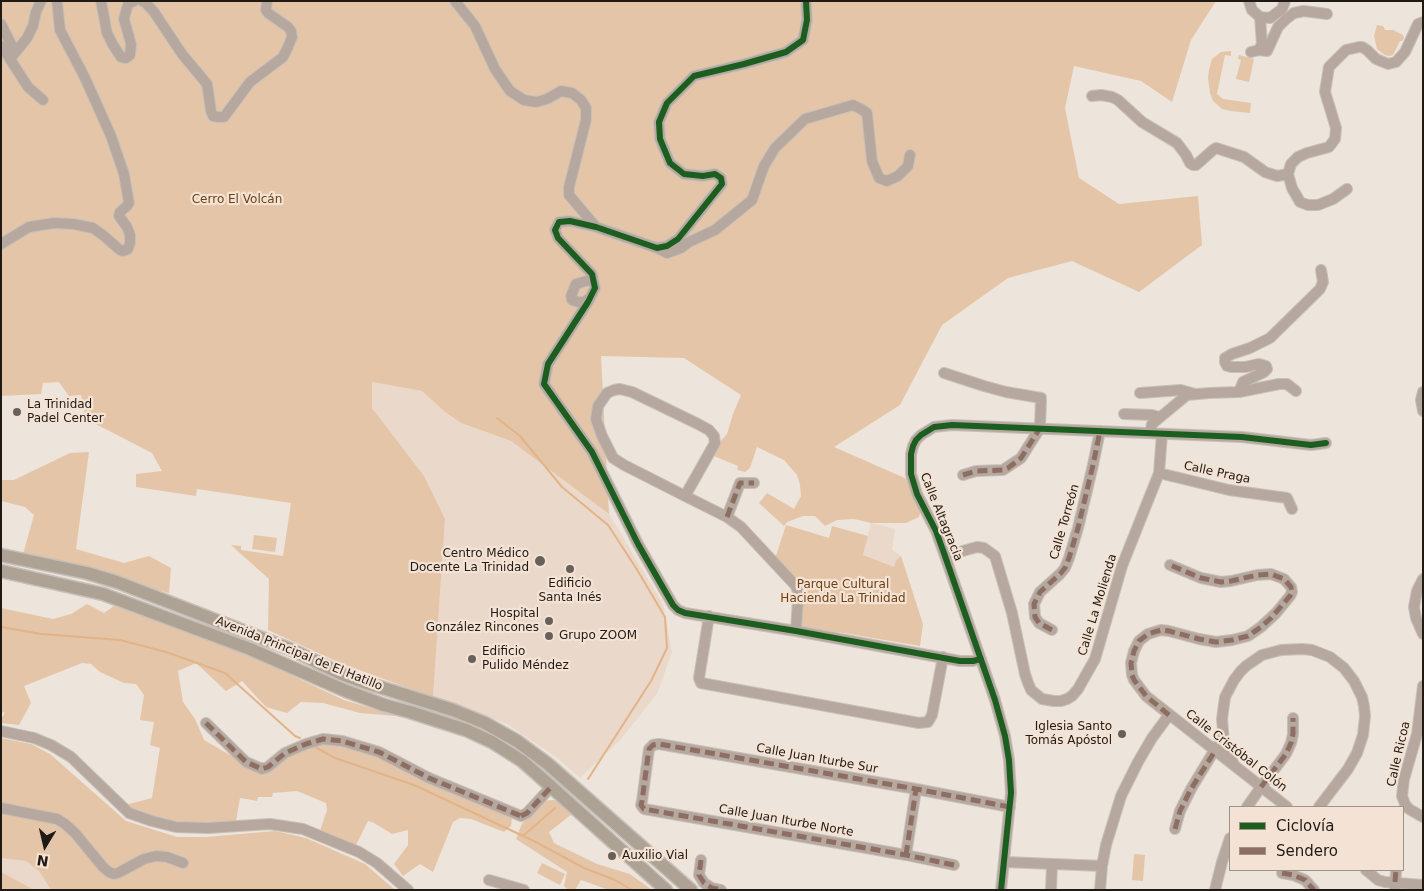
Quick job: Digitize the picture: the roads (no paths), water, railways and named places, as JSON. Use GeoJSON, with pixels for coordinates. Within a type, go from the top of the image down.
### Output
{"type":"FeatureCollection","features":[{"type":"Feature","properties":{"kind":"main road","name":"Avenida Principal de El Hatillo"},"geometry":{"type":"LineString","coordinates":[[1,555],[86,573],[117,582],[290,649],[342,674],[453,710],[485,723],[517,741],[548,764],[691,890]]}},
{"type":"Feature","properties":{"kind":"main road","name":"Avenida Principal de El Hatillo"},"geometry":{"type":"LineString","coordinates":[[1,571],[103,594],[250,649],[346,691],[384,705],[466,730],[522,761],[666,890]]}},
{"type":"Feature","properties":{"kind":"street"},"geometry":{"type":"LineString","coordinates":[[12,55],[27,38],[41,1]]}},
{"type":"Feature","properties":{"kind":"street"},"geometry":{"type":"LineString","coordinates":[[1,244],[29,228],[54,223],[93,228],[123,251],[128,249],[130,243],[127,227],[118,216],[129,202],[124,174],[111,136],[85,78],[60,30],[57,1]]}},
{"type":"Feature","properties":{"kind":"street"},"geometry":{"type":"LineString","coordinates":[[101,1],[106,33],[120,57],[126,58],[130,55],[131,44],[124,19],[128,4],[134,1]]}},
{"type":"Feature","properties":{"kind":"street"},"geometry":{"type":"LineString","coordinates":[[142,1],[154,12],[182,54],[207,84],[211,111],[213,116],[218,118],[224,117],[250,82],[283,57],[288,47],[292,37],[291,32],[288,27],[268,13],[266,10],[267,1]]}},
{"type":"Feature","properties":{"kind":"street"},"geometry":{"type":"LineString","coordinates":[[455,1],[475,26],[494,69],[510,92],[524,100],[536,102],[547,99],[561,91],[572,93],[581,100],[586,108],[586,120],[568,195],[596,227]]}},
{"type":"Feature","properties":{"kind":"street"},"geometry":{"type":"LineString","coordinates":[[658,248],[667,246],[678,239],[722,184],[721,178],[715,174],[703,176],[684,174],[670,163],[660,139],[659,122],[667,103],[694,76],[786,52],[803,40],[807,20],[806,1]]}},
{"type":"Feature","properties":{"kind":"street"},"geometry":{"type":"LineString","coordinates":[[1249,1],[1252,10],[1260,17],[1270,18],[1282,9],[1285,1]]}},
{"type":"Feature","properties":{"kind":"street"},"geometry":{"type":"LineString","coordinates":[[1260,17],[1262,44],[1255,51],[1267,51],[1278,27],[1294,13],[1304,11],[1327,14]]}},
{"type":"Feature","properties":{"kind":"street"},"geometry":{"type":"LineString","coordinates":[[1348,189],[1318,205],[1308,205],[1300,202],[1292,188],[1288,174],[1291,164],[1298,157],[1329,147],[1335,139],[1336,128],[1325,92],[1329,67],[1346,50],[1359,47],[1367,50],[1376,60],[1388,64],[1396,62],[1405,52],[1418,24],[1423,22]]}},
{"type":"Feature","properties":{"kind":"street"},"geometry":{"type":"LineString","coordinates":[[1,24],[12,55],[28,87],[43,100]]}},
{"type":"Feature","properties":{"kind":"street"},"geometry":{"type":"LineString","coordinates":[[1,46],[12,55]]}},
{"type":"Feature","properties":{"kind":"street"},"geometry":{"type":"LineString","coordinates":[[1092,96],[1101,95],[1118,100],[1142,122],[1177,143],[1190,163],[1196,165],[1216,148],[1244,157],[1265,172],[1277,176],[1288,174]]}},
{"type":"Feature","properties":{"kind":"street"},"geometry":{"type":"LineString","coordinates":[[910,155],[908,166],[898,176],[887,181],[878,178],[872,161],[867,113],[852,105],[805,119],[775,148],[764,166],[752,200],[715,230],[689,242],[681,248],[667,252],[596,227],[570,221],[559,222],[556,230],[558,238],[592,274],[595,288],[548,364],[544,384],[592,452],[638,544],[673,605],[678,610],[685,613],[960,661],[981,659]]}},
{"type":"Feature","properties":{"kind":"street"},"geometry":{"type":"LineString","coordinates":[[1239,392],[1243,382],[1264,372],[1267,369],[1266,366],[1260,364],[1231,367],[1227,366],[1225,358],[1270,338],[1320,289],[1323,282],[1321,270]]}},
{"type":"Feature","properties":{"kind":"street"},"geometry":{"type":"LineString","coordinates":[[590,298],[584,302],[578,302],[572,300],[571,296],[576,284],[593,279]]}},
{"type":"Feature","properties":{"kind":"street"},"geometry":{"type":"LineString","coordinates":[[944,373],[1006,392],[1041,398],[1040,428],[1021,458],[1003,470],[976,471],[963,475]]}},
{"type":"Feature","properties":{"kind":"street"},"geometry":{"type":"LineString","coordinates":[[1150,433],[1152,424],[1187,395],[1239,392],[1279,384],[1287,384],[1296,391]]}},
{"type":"Feature","properties":{"kind":"street"},"geometry":{"type":"LineString","coordinates":[[685,496],[715,443],[714,436],[709,430],[698,424],[632,392],[614,390],[607,393],[598,406],[596,419],[613,458],[624,466],[727,517],[742,527],[796,586],[798,599],[796,631]]}},
{"type":"Feature","properties":{"kind":"street"},"geometry":{"type":"LineString","coordinates":[[1140,393],[1181,390],[1195,394]]}},
{"type":"Feature","properties":{"kind":"street"},"geometry":{"type":"LineString","coordinates":[[1423,392],[1423,411]]}},
{"type":"Feature","properties":{"kind":"street"},"geometry":{"type":"LineString","coordinates":[[1124,414],[1160,417]]}},
{"type":"Feature","properties":{"kind":"street","name":"Calle Altagracia"},"geometry":{"type":"LineString","coordinates":[[1001,890],[1011,794],[1005,736],[995,700],[936,531],[917,494],[910,474],[910,454],[916,440],[927,431],[942,425],[1242,437],[1311,445],[1326,443]]}},
{"type":"Feature","properties":{"kind":"street","name":"Calle Torreón"},"geometry":{"type":"LineString","coordinates":[[1052,630],[1039,623],[1035,617],[1034,604],[1040,592],[1065,568],[1069,558],[1092,472],[1100,431]]}},
{"type":"Feature","properties":{"kind":"street","name":"Calle La Molienda"},"geometry":{"type":"LineString","coordinates":[[945,556],[977,547],[984,548],[995,556],[1012,613],[1025,674],[1031,690],[1042,699],[1054,701],[1067,699],[1078,689],[1096,660],[1122,566],[1159,473],[1162,434]]}},
{"type":"Feature","properties":{"kind":"street","name":"Calle Praga"},"geometry":{"type":"LineString","coordinates":[[1159,473],[1229,490],[1287,498],[1292,509]]}},
{"type":"Feature","properties":{"kind":"street"},"geometry":{"type":"LineString","coordinates":[[727,517],[740,483],[754,484]]}},
{"type":"Feature","properties":{"kind":"street","name":"Calle Cristóbal Colón"},"geometry":{"type":"LineString","coordinates":[[1170,565],[1201,578],[1221,582],[1271,574],[1284,579],[1291,587],[1292,592],[1290,596],[1271,618],[1248,636],[1216,642],[1161,630],[1148,634],[1139,642],[1131,663],[1134,680],[1146,696],[1286,806]]}},
{"type":"Feature","properties":{"kind":"street"},"geometry":{"type":"LineString","coordinates":[[1423,579],[1417,591],[1414,608],[1423,634]]}},
{"type":"Feature","properties":{"kind":"street"},"geometry":{"type":"LineString","coordinates":[[709,616],[699,678],[701,683],[919,723],[928,722],[932,715],[943,657]]}},
{"type":"Feature","properties":{"kind":"street"},"geometry":{"type":"LineString","coordinates":[[1234,765],[1225,743],[1222,719],[1225,697],[1234,680],[1246,666],[1262,655],[1292,648],[1312,650],[1330,657],[1344,668],[1354,682],[1362,697],[1365,716],[1363,735],[1358,753],[1320,806]]}},
{"type":"Feature","properties":{"kind":"street","name":"Calle Ricoa"},"geometry":{"type":"LineString","coordinates":[[1423,686],[1417,734],[1404,779],[1402,796],[1409,809],[1423,817]]}},
{"type":"Feature","properties":{"kind":"street"},"geometry":{"type":"LineString","coordinates":[[1100,890],[1106,846],[1121,796],[1152,738],[1169,715]]}},
{"type":"Feature","properties":{"kind":"street"},"geometry":{"type":"LineString","coordinates":[[1248,806],[1286,754],[1293,734],[1293,718]]}},
{"type":"Feature","properties":{"kind":"street"},"geometry":{"type":"LineString","coordinates":[[206,723],[246,762],[262,769],[268,767],[285,753],[306,744],[323,739],[342,740],[379,752],[429,778],[521,816],[550,786]]}},
{"type":"Feature","properties":{"kind":"street"},"geometry":{"type":"LineString","coordinates":[[1,731],[34,738],[71,756],[129,813],[176,827],[208,828],[270,824],[303,829],[359,852],[377,863],[408,890]]}},
{"type":"Feature","properties":{"kind":"street"},"geometry":{"type":"LineString","coordinates":[[1175,829],[1180,811],[1191,789],[1215,751],[1216,746],[1225,743]]}},
{"type":"Feature","properties":{"kind":"street","name":"Calle Juan Iturbe Sur"},"geometry":{"type":"LineString","coordinates":[[645,778],[650,749],[653,745],[659,744],[1010,807]]}},
{"type":"Feature","properties":{"kind":"street","name":"Calle Juan Iturbe Norte"},"geometry":{"type":"LineString","coordinates":[[645,778],[642,806],[644,808],[954,865]]}},
{"type":"Feature","properties":{"kind":"street"},"geometry":{"type":"LineString","coordinates":[[906,855],[916,789]]}},
{"type":"Feature","properties":{"kind":"street"},"geometry":{"type":"LineString","coordinates":[[1,808],[58,819],[75,833],[104,867],[114,874],[144,859],[156,856],[167,857],[184,863]]}},
{"type":"Feature","properties":{"kind":"street"},"geometry":{"type":"LineString","coordinates":[[1216,890],[1229,841]]}},
{"type":"Feature","properties":{"kind":"street"},"geometry":{"type":"LineString","coordinates":[[701,860],[699,876],[704,884],[721,890]]}},
{"type":"Feature","properties":{"kind":"street"},"geometry":{"type":"LineString","coordinates":[[1005,862],[1102,866]]}},
{"type":"Feature","properties":{"kind":"street"},"geometry":{"type":"LineString","coordinates":[[1051,890],[1052,865]]}},
{"type":"Feature","properties":{"kind":"street"},"geometry":{"type":"LineString","coordinates":[[1367,871],[1378,880],[1395,886],[1423,885]]}},
{"type":"Feature","properties":{"kind":"street"},"geometry":{"type":"LineString","coordinates":[[1395,886],[1396,871]]}},
{"type":"Feature","properties":{"kind":"street"},"geometry":{"type":"LineString","coordinates":[[1282,873],[1305,880],[1314,890]]}},
{"type":"Feature","properties":{"kind":"street"},"geometry":{"type":"LineString","coordinates":[[489,880],[524,890]]}},
{"type":"Feature","properties":{"kind":"waterway"},"geometry":{"type":"LineString","coordinates":[[497,418],[520,436],[562,487],[608,525],[665,617],[667,648],[651,681],[588,779]]}},
{"type":"Feature","properties":{"kind":"waterway"},"geometry":{"type":"LineString","coordinates":[[1,627],[41,634],[120,640],[166,652],[225,673],[295,736],[300,738]]}},
{"type":"Feature","properties":{"kind":"waterway"},"geometry":{"type":"LineString","coordinates":[[315,747],[335,758],[414,785],[536,842],[584,868],[615,880],[632,890]]}},
{"type":"Feature","properties":{"kind":"waterway"},"geometry":{"type":"LineString","coordinates":[[523,836],[555,808]]}},
{"type":"Feature","properties":{"kind":"place","name":"La Trinidad Padel Center"},"geometry":{"type":"Point","coordinates":[17,412]}},
{"type":"Feature","properties":{"kind":"place","name":"Centro Médico Docente La Trinidad"},"geometry":{"type":"Point","coordinates":[540,561]}},
{"type":"Feature","properties":{"kind":"place","name":"Edificio Santa Inés"},"geometry":{"type":"Point","coordinates":[570,569]}},
{"type":"Feature","properties":{"kind":"place","name":"Hospital González Rincones"},"geometry":{"type":"Point","coordinates":[549,621]}},
{"type":"Feature","properties":{"kind":"place","name":"Grupo ZOOM"},"geometry":{"type":"Point","coordinates":[549,636]}},
{"type":"Feature","properties":{"kind":"place","name":"Edificio Pulido Méndez"},"geometry":{"type":"Point","coordinates":[472,659]}},
{"type":"Feature","properties":{"kind":"place","name":"Iglesia Santo Tomás Apóstol"},"geometry":{"type":"Point","coordinates":[1122,734]}},
{"type":"Feature","properties":{"kind":"place","name":"Auxilio Vial"},"geometry":{"type":"Point","coordinates":[612,856]}},
{"type":"Feature","properties":{"kind":"park label","name":"Cerro El Volcán"},"geometry":{"type":"Point","coordinates":[237,200]}},
{"type":"Feature","properties":{"kind":"park label","name":"Parque Cultural Hacienda La Trinidad"},"geometry":{"type":"Point","coordinates":[843,592]}}]}
